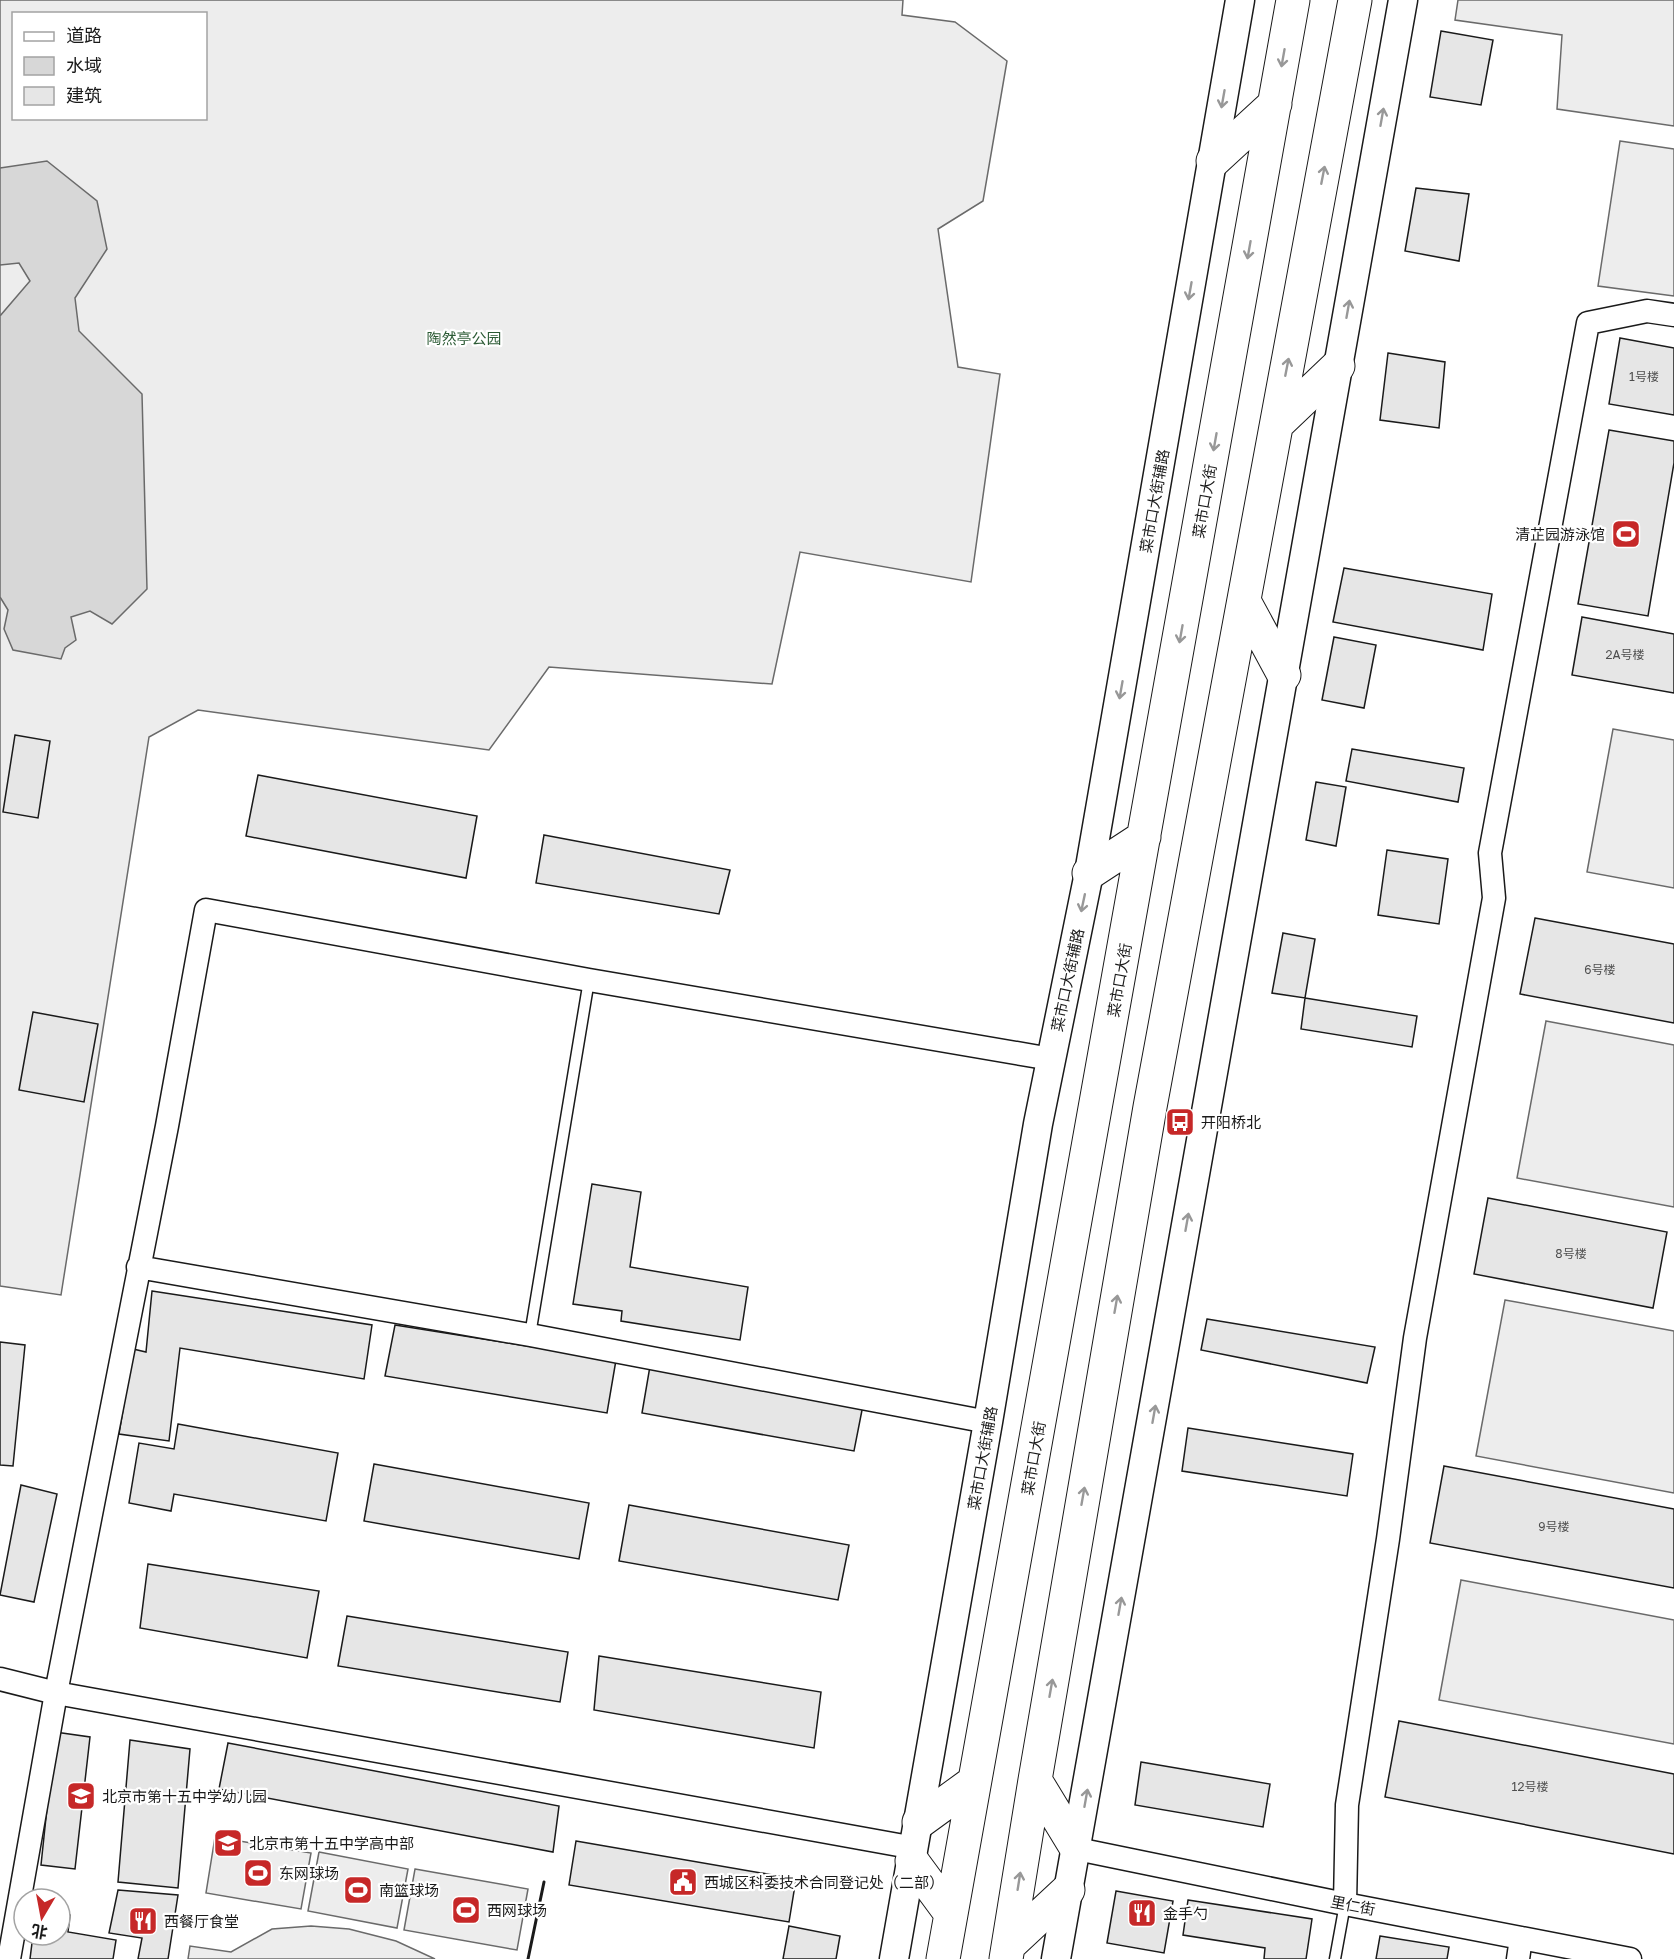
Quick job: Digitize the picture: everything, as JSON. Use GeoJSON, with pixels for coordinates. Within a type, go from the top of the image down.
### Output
{"type":"FeatureCollection","features":[{"type":"Feature","properties":{"kind":"main road","name":"菜市口大街"},"geometry":{"type":"LineString","coordinates":[[943,1959],[1293,0]]}},
{"type":"Feature","properties":{"kind":"main road"},"geometry":{"type":"LineString","coordinates":[[1008,1952],[1035,1780],[1150,1107],[1355,0]]}},
{"type":"Feature","properties":{"kind":"main road"},"geometry":{"type":"LineString","coordinates":[[1213,161],[1275,104]]}},
{"type":"Feature","properties":{"kind":"main road"},"geometry":{"type":"LineString","coordinates":[[1276,424],[1338,366]]}},
{"type":"Feature","properties":{"kind":"main road"},"geometry":{"type":"LineString","coordinates":[[1244,601],[1284,675]]}},
{"type":"Feature","properties":{"kind":"main road"},"geometry":{"type":"LineString","coordinates":[[1089,873],[1144,837]]}},
{"type":"Feature","properties":{"kind":"main road"},"geometry":{"type":"LineString","coordinates":[[1035,1780],[1077,1849]]}},
{"type":"Feature","properties":{"kind":"main road"},"geometry":{"type":"LineString","coordinates":[[951,1914],[915,1843],[974,1782]]}},
{"type":"Feature","properties":{"kind":"main road"},"geometry":{"type":"LineString","coordinates":[[1008,1952],[1068,1890]]}},
{"type":"Feature","properties":{"kind":"street","name":"菜市口大街辅路"},"geometry":{"type":"LineString","coordinates":[[894,1959],[1038,1124],[1089,873],[1240,0]]}},
{"type":"Feature","properties":{"kind":"street"},"geometry":{"type":"LineString","coordinates":[[1056,1959],[1403,0]]}},
{"type":"Feature","properties":{"kind":"street"},"geometry":{"type":"LineString","coordinates":[[1344,1904],[1347,1805],[1389,1539],[1415,1338],[1494,898],[1490,853],[1588,323],[1647,311],[1674,315]]}},
{"type":"Feature","properties":{"kind":"street"},"geometry":{"type":"LineString","coordinates":[[9,1959],[56,1693],[138,1267],[168,1126],[206,910],[589,980],[1051,1059]]}},
{"type":"Feature","properties":{"kind":"street"},"geometry":{"type":"LineString","coordinates":[[138,1267],[530,1335],[988,1422]]}},
{"type":"Feature","properties":{"kind":"street"},"geometry":{"type":"LineString","coordinates":[[0,1679],[56,1693],[915,1843]]}},
{"type":"Feature","properties":{"kind":"street","name":"里仁街"},"geometry":{"type":"LineString","coordinates":[[1077,1849],[1344,1904],[1520,1948],[1630,1959]]}},
{"type":"Feature","properties":{"kind":"lane"},"geometry":{"type":"LineString","coordinates":[[530,1335],[589,980]]}},
{"type":"Feature","properties":{"kind":"lane"},"geometry":{"type":"LineString","coordinates":[[1335,1959],[1344,1904]]}},
{"type":"Feature","properties":{"kind":"shaded area","name":"陶然亭公园"},"geometry":{"type":"Polygon","coordinates":[[[0,0],[903,0],[902,15],[955,22],[1007,61],[983,201],[938,229],[958,367],[1000,374],[971,582],[800,552],[772,684],[549,667],[489,750],[198,710],[149,737],[61,1295],[0,1286],[0,0]]]}},
{"type":"Feature","properties":{"kind":"shaded area"},"geometry":{"type":"Polygon","coordinates":[[[1458,0],[1674,0],[1674,126],[1557,109],[1562,35],[1455,20],[1458,0]]]}},
{"type":"Feature","properties":{"kind":"shaded area"},"geometry":{"type":"Polygon","coordinates":[[[1620,141],[1674,149],[1674,296],[1598,286],[1620,141]]]}},
{"type":"Feature","properties":{"kind":"shaded area"},"geometry":{"type":"Polygon","coordinates":[[[1613,729],[1674,740],[1674,888],[1587,872],[1613,729]]]}},
{"type":"Feature","properties":{"kind":"shaded area"},"geometry":{"type":"Polygon","coordinates":[[[1546,1021],[1674,1045],[1674,1207],[1517,1178],[1546,1021]]]}},
{"type":"Feature","properties":{"kind":"shaded area"},"geometry":{"type":"Polygon","coordinates":[[[1505,1300],[1674,1331],[1674,1493],[1476,1456],[1505,1300]]]}},
{"type":"Feature","properties":{"kind":"shaded area"},"geometry":{"type":"Polygon","coordinates":[[[1461,1580],[1674,1620],[1674,1744],[1439,1700],[1461,1580]]]}},
{"type":"Feature","properties":{"kind":"shaded area","name":"东网球场"},"geometry":{"type":"Polygon","coordinates":[[[215,1837],[311,1853],[301,1909],[206,1893],[215,1837]]]}},
{"type":"Feature","properties":{"kind":"shaded area","name":"南篮球场"},"geometry":{"type":"Polygon","coordinates":[[[319,1852],[408,1869],[397,1928],[308,1911],[319,1852]]]}},
{"type":"Feature","properties":{"kind":"shaded area","name":"西网球场"},"geometry":{"type":"Polygon","coordinates":[[[415,1869],[528,1889],[517,1950],[404,1930],[415,1869]]]}},
{"type":"Feature","properties":{"kind":"shaded area"},"geometry":{"type":"Polygon","coordinates":[[[311,1926],[349,1929],[396,1941],[435,1959],[188,1959],[190,1946],[231,1952],[272,1929],[311,1926]]]}},
{"type":"Feature","properties":{"kind":"water"},"geometry":{"type":"Polygon","coordinates":[[[47,161],[97,201],[107,249],[75,298],[79,331],[142,394],[147,589],[112,624],[90,611],[71,617],[76,640],[65,648],[61,659],[13,650],[4,629],[8,610],[0,597],[0,316],[30,281],[19,263],[0,265],[0,168],[47,161]]]}},
{"type":"Feature","properties":{"kind":"building"},"geometry":{"type":"Polygon","coordinates":[[[1441,31],[1493,40],[1481,105],[1430,97],[1441,31]]]}},
{"type":"Feature","properties":{"kind":"building"},"geometry":{"type":"Polygon","coordinates":[[[1416,188],[1469,194],[1459,261],[1405,251],[1416,188]]]}},
{"type":"Feature","properties":{"kind":"building"},"geometry":{"type":"Polygon","coordinates":[[[1620,338],[1674,348],[1674,415],[1609,404],[1620,338]]]}},
{"type":"Feature","properties":{"kind":"building"},"geometry":{"type":"Polygon","coordinates":[[[1388,353],[1445,362],[1439,428],[1380,420],[1388,353]]]}},
{"type":"Feature","properties":{"kind":"building","name":"清芷园游泳馆"},"geometry":{"type":"Polygon","coordinates":[[[1609,430],[1674,441],[1674,463],[1648,616],[1578,604],[1609,430]]]}},
{"type":"Feature","properties":{"kind":"building"},"geometry":{"type":"Polygon","coordinates":[[[1344,568],[1492,594],[1483,650],[1333,622],[1344,568]]]}},
{"type":"Feature","properties":{"kind":"building"},"geometry":{"type":"Polygon","coordinates":[[[1582,617],[1674,634],[1674,693],[1572,675],[1582,617]]]}},
{"type":"Feature","properties":{"kind":"building"},"geometry":{"type":"Polygon","coordinates":[[[1334,637],[1376,645],[1364,708],[1322,700],[1334,637]]]}},
{"type":"Feature","properties":{"kind":"building"},"geometry":{"type":"Polygon","coordinates":[[[15,735],[50,741],[38,818],[3,812],[15,735]]]}},
{"type":"Feature","properties":{"kind":"building"},"geometry":{"type":"Polygon","coordinates":[[[1352,749],[1464,768],[1458,802],[1346,781],[1352,749]]]}},
{"type":"Feature","properties":{"kind":"building"},"geometry":{"type":"Polygon","coordinates":[[[258,775],[477,816],[466,878],[246,836],[258,775]]]}},
{"type":"Feature","properties":{"kind":"building"},"geometry":{"type":"Polygon","coordinates":[[[1316,782],[1346,787],[1336,846],[1306,840],[1316,782]]]}},
{"type":"Feature","properties":{"kind":"building"},"geometry":{"type":"Polygon","coordinates":[[[544,835],[730,870],[719,914],[536,883],[544,835]]]}},
{"type":"Feature","properties":{"kind":"building"},"geometry":{"type":"Polygon","coordinates":[[[1387,850],[1448,859],[1439,924],[1378,915],[1387,850]]]}},
{"type":"Feature","properties":{"kind":"building"},"geometry":{"type":"Polygon","coordinates":[[[1535,918],[1674,944],[1674,1023],[1520,994],[1535,918]]]}},
{"type":"Feature","properties":{"kind":"building"},"geometry":{"type":"Polygon","coordinates":[[[1283,933],[1315,939],[1305,998],[1272,993],[1283,933]]]}},
{"type":"Feature","properties":{"kind":"building"},"geometry":{"type":"Polygon","coordinates":[[[1305,998],[1417,1016],[1412,1047],[1301,1029],[1305,998]]]}},
{"type":"Feature","properties":{"kind":"building"},"geometry":{"type":"Polygon","coordinates":[[[33,1012],[98,1024],[84,1102],[19,1090],[33,1012]]]}},
{"type":"Feature","properties":{"kind":"building"},"geometry":{"type":"Polygon","coordinates":[[[592,1184],[641,1192],[630,1267],[748,1287],[740,1340],[621,1321],[622,1311],[573,1304],[592,1184]]]}},
{"type":"Feature","properties":{"kind":"building"},"geometry":{"type":"Polygon","coordinates":[[[1488,1198],[1667,1232],[1653,1308],[1474,1274],[1488,1198]]]}},
{"type":"Feature","properties":{"kind":"building"},"geometry":{"type":"Polygon","coordinates":[[[152,1291],[372,1325],[364,1379],[180,1348],[169,1441],[119,1434],[133,1349],[146,1352],[152,1291]]]}},
{"type":"Feature","properties":{"kind":"building"},"geometry":{"type":"Polygon","coordinates":[[[1207,1319],[1375,1347],[1367,1383],[1201,1350],[1207,1319]]]}},
{"type":"Feature","properties":{"kind":"building"},"geometry":{"type":"Polygon","coordinates":[[[395,1325],[616,1360],[607,1413],[385,1376],[395,1325]]]}},
{"type":"Feature","properties":{"kind":"building"},"geometry":{"type":"Polygon","coordinates":[[[0,1342],[25,1345],[13,1466],[0,1465],[0,1342]]]}},
{"type":"Feature","properties":{"kind":"building"},"geometry":{"type":"Polygon","coordinates":[[[650,1366],[863,1405],[854,1451],[642,1413],[650,1366]]]}},
{"type":"Feature","properties":{"kind":"building"},"geometry":{"type":"Polygon","coordinates":[[[178,1424],[338,1453],[326,1521],[174,1494],[171,1511],[129,1503],[139,1443],[174,1449],[178,1424]]]}},
{"type":"Feature","properties":{"kind":"building"},"geometry":{"type":"Polygon","coordinates":[[[1188,1428],[1353,1454],[1347,1496],[1182,1471],[1188,1428]]]}},
{"type":"Feature","properties":{"kind":"building"},"geometry":{"type":"Polygon","coordinates":[[[374,1464],[589,1503],[579,1559],[364,1521],[374,1464]]]}},
{"type":"Feature","properties":{"kind":"building"},"geometry":{"type":"Polygon","coordinates":[[[1444,1466],[1674,1509],[1674,1588],[1430,1543],[1444,1466]]]}},
{"type":"Feature","properties":{"kind":"building"},"geometry":{"type":"Polygon","coordinates":[[[21,1485],[57,1494],[34,1602],[0,1595],[21,1485]]]}},
{"type":"Feature","properties":{"kind":"building"},"geometry":{"type":"Polygon","coordinates":[[[629,1505],[849,1545],[838,1600],[619,1561],[629,1505]]]}},
{"type":"Feature","properties":{"kind":"building"},"geometry":{"type":"Polygon","coordinates":[[[148,1564],[319,1591],[307,1658],[140,1628],[148,1564]]]}},
{"type":"Feature","properties":{"kind":"building"},"geometry":{"type":"Polygon","coordinates":[[[347,1616],[568,1652],[560,1702],[338,1666],[347,1616]]]}},
{"type":"Feature","properties":{"kind":"building"},"geometry":{"type":"Polygon","coordinates":[[[599,1656],[821,1692],[814,1748],[594,1710],[599,1656]]]}},
{"type":"Feature","properties":{"kind":"building"},"geometry":{"type":"Polygon","coordinates":[[[1399,1721],[1674,1774],[1674,1854],[1385,1797],[1399,1721]]]}},
{"type":"Feature","properties":{"kind":"building"},"geometry":{"type":"Polygon","coordinates":[[[55,1732],[90,1737],[75,1869],[41,1865],[55,1732]]]}},
{"type":"Feature","properties":{"kind":"building"},"geometry":{"type":"Polygon","coordinates":[[[130,1740],[190,1749],[178,1888],[118,1882],[130,1740]]]}},
{"type":"Feature","properties":{"kind":"building"},"geometry":{"type":"Polygon","coordinates":[[[228,1743],[559,1806],[553,1852],[219,1789],[228,1743]]]}},
{"type":"Feature","properties":{"kind":"building"},"geometry":{"type":"Polygon","coordinates":[[[1141,1762],[1270,1784],[1263,1827],[1135,1805],[1141,1762]]]}},
{"type":"Feature","properties":{"kind":"building","name":"西城区科委技术合同登记处（二部）"},"geometry":{"type":"Polygon","coordinates":[[[576,1841],[796,1879],[789,1922],[569,1885],[576,1841]]]}},
{"type":"Feature","properties":{"kind":"building","name":"西餐厅食堂"},"geometry":{"type":"Polygon","coordinates":[[[118,1890],[178,1895],[168,1959],[138,1959],[142,1938],[109,1933],[118,1890]]]}},
{"type":"Feature","properties":{"kind":"building"},"geometry":{"type":"Polygon","coordinates":[[[1116,1891],[1173,1901],[1164,1953],[1107,1943],[1116,1891]]]}},
{"type":"Feature","properties":{"kind":"building"},"geometry":{"type":"Polygon","coordinates":[[[1188,1900],[1312,1919],[1306,1959],[1264,1959],[1265,1948],[1183,1935],[1188,1900]]]}},
{"type":"Feature","properties":{"kind":"building"},"geometry":{"type":"Polygon","coordinates":[[[789,1926],[840,1936],[836,1959],[783,1959],[789,1926]]]}},
{"type":"Feature","properties":{"kind":"building"},"geometry":{"type":"Polygon","coordinates":[[[72,1933],[116,1940],[113,1959],[30,1959],[32,1947],[72,1947],[72,1933]]]}},
{"type":"Feature","properties":{"kind":"building"},"geometry":{"type":"Polygon","coordinates":[[[1380,1936],[1449,1947],[1447,1959],[1376,1959],[1380,1936]]]}},
{"type":"Feature","properties":{"kind":"wall"},"geometry":{"type":"LineString","coordinates":[[528,1959],[544,1882]]}},
{"type":"Feature","properties":{"kind":"place","name":"清芷园游泳馆"},"geometry":{"type":"Point","coordinates":[1626,534]}},
{"type":"Feature","properties":{"kind":"place","name":"开阳桥北"},"geometry":{"type":"Point","coordinates":[1180,1122]}},
{"type":"Feature","properties":{"kind":"place","name":"北京市第十五中学幼儿园"},"geometry":{"type":"Point","coordinates":[81,1796]}},
{"type":"Feature","properties":{"kind":"place","name":"北京市第十五中学高中部"},"geometry":{"type":"Point","coordinates":[228,1843]}},
{"type":"Feature","properties":{"kind":"place","name":"东网球场"},"geometry":{"type":"Point","coordinates":[258,1873]}},
{"type":"Feature","properties":{"kind":"place","name":"西城区科委技术合同登记处（二部）"},"geometry":{"type":"Point","coordinates":[683,1882]}},
{"type":"Feature","properties":{"kind":"place","name":"南篮球场"},"geometry":{"type":"Point","coordinates":[358,1890]}},
{"type":"Feature","properties":{"kind":"place","name":"西网球场"},"geometry":{"type":"Point","coordinates":[466,1910]}},
{"type":"Feature","properties":{"kind":"place","name":"金手勺"},"geometry":{"type":"Point","coordinates":[1142,1913]}},
{"type":"Feature","properties":{"kind":"place","name":"西餐厅食堂"},"geometry":{"type":"Point","coordinates":[143,1921]}}]}
